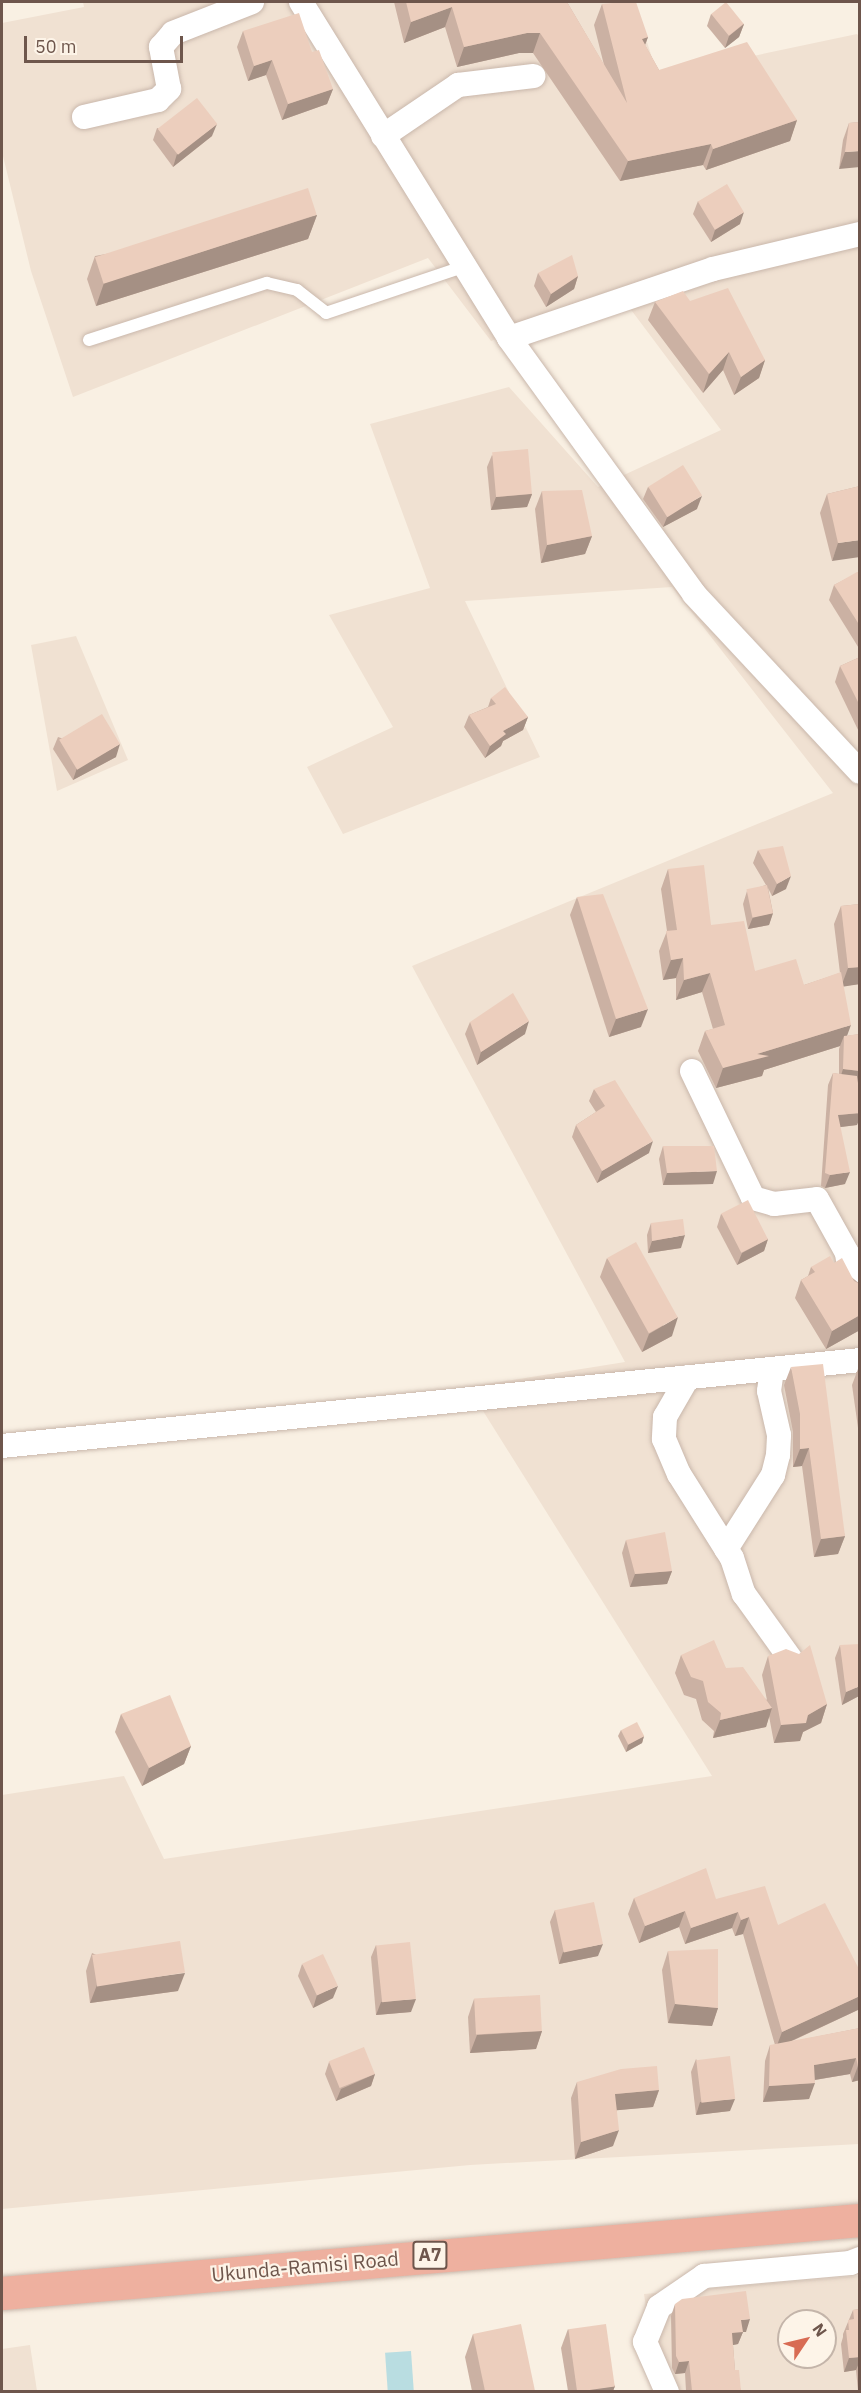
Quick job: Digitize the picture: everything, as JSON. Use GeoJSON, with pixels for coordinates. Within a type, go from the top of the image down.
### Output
{"type":"FeatureCollection","features":[{"type":"Feature","properties":{"kind":"highway","name":"Ukunda-Ramisi Road"},"geometry":{"type":"LineString","coordinates":[[2,2293],[860,2220]]}},
{"type":"Feature","properties":{"kind":"street"},"geometry":{"type":"LineString","coordinates":[[84,117],[158,100],[169,89],[161,47],[173,33],[252,2]]}},
{"type":"Feature","properties":{"kind":"street"},"geometry":{"type":"LineString","coordinates":[[301,2],[509,338],[694,594],[860,772]]}},
{"type":"Feature","properties":{"kind":"street"},"geometry":{"type":"LineString","coordinates":[[382,136],[458,85],[532,76]]}},
{"type":"Feature","properties":{"kind":"street"},"geometry":{"type":"LineString","coordinates":[[509,338],[713,269],[860,234]]}},
{"type":"Feature","properties":{"kind":"street"},"geometry":{"type":"LineString","coordinates":[[692,1071],[753,1198],[774,1204],[817,1199],[847,1253],[850,1275],[860,1292]]}},
{"type":"Feature","properties":{"kind":"street"},"geometry":{"type":"LineString","coordinates":[[2,1446],[860,1360]]}},
{"type":"Feature","properties":{"kind":"street"},"geometry":{"type":"LineString","coordinates":[[726,1549],[775,1465],[779,1436],[769,1391],[772,1369]]}},
{"type":"Feature","properties":{"kind":"street"},"geometry":{"type":"LineString","coordinates":[[688,1377],[665,1417],[664,1439],[679,1474],[726,1549],[744,1594],[790,1658]]}},
{"type":"Feature","properties":{"kind":"street"},"geometry":{"type":"LineString","coordinates":[[668,2391],[645,2342],[659,2307],[704,2276],[850,2264],[860,2259]]}},
{"type":"Feature","properties":{"kind":"lane"},"geometry":{"type":"LineString","coordinates":[[89,340],[267,283],[297,290],[326,313],[463,267]]}},
{"type":"Feature","properties":{"kind":"shaded area"},"geometry":{"type":"Polygon","coordinates":[[[83,2],[634,2],[658,76],[857,34],[860,38],[859,2144],[470,2165],[2,2209],[2,1795],[124,1776],[164,1859],[712,1776],[468,1387],[625,1362],[412,966],[833,793],[672,587],[465,601],[540,757],[343,834],[307,767],[393,727],[329,615],[430,588],[370,424],[509,387],[598,487],[721,430],[617,291],[491,341],[428,258],[73,397],[31,271],[2,152],[2,23],[84,7],[83,2]]]}},
{"type":"Feature","properties":{"kind":"shaded area"},"geometry":{"type":"Polygon","coordinates":[[[76,636],[128,760],[57,791],[31,645],[76,636]]]}},
{"type":"Feature","properties":{"kind":"shaded area"},"geometry":{"type":"Polygon","coordinates":[[[859,2276],[859,2391],[659,2391],[644,2294],[859,2276]]]}},
{"type":"Feature","properties":{"kind":"shaded area"},"geometry":{"type":"Polygon","coordinates":[[[30,2345],[37,2391],[2,2391],[2,2349],[30,2345]]]}},
{"type":"Feature","properties":{"kind":"water"},"geometry":{"type":"Polygon","coordinates":[[[411,2351],[414,2391],[388,2392],[385,2353],[411,2351]]]}},
{"type":"Feature","properties":{"kind":"building"},"geometry":{"type":"Polygon","coordinates":[[[406,2],[567,2],[627,103],[602,4],[636,2],[648,37],[642,39],[659,70],[747,42],[797,120],[713,149],[711,144],[628,161],[540,33],[527,33],[464,47],[452,7],[411,22],[406,2]]]}},
{"type":"Feature","properties":{"kind":"building"},"geometry":{"type":"Polygon","coordinates":[[[726,2],[744,24],[729,36],[711,14],[726,2]]]}},
{"type":"Feature","properties":{"kind":"building"},"geometry":{"type":"Polygon","coordinates":[[[299,13],[312,52],[319,50],[333,89],[288,104],[272,60],[254,66],[243,31],[299,13]]]}},
{"type":"Feature","properties":{"kind":"building"},"geometry":{"type":"Polygon","coordinates":[[[197,98],[217,124],[178,155],[158,129],[197,98]]]}},
{"type":"Feature","properties":{"kind":"building"},"geometry":{"type":"Polygon","coordinates":[[[860,122],[860,151],[845,152],[849,123],[860,122]]]}},
{"type":"Feature","properties":{"kind":"building"},"geometry":{"type":"Polygon","coordinates":[[[727,184],[744,212],[715,230],[698,202],[727,184]]]}},
{"type":"Feature","properties":{"kind":"building"},"geometry":{"type":"Polygon","coordinates":[[[308,188],[317,215],[104,284],[95,257],[308,188]]]}},
{"type":"Feature","properties":{"kind":"building"},"geometry":{"type":"Polygon","coordinates":[[[572,255],[578,276],[551,294],[538,273],[572,255]]]}},
{"type":"Feature","properties":{"kind":"building"},"geometry":{"type":"Polygon","coordinates":[[[728,288],[765,360],[741,377],[729,352],[709,374],[655,302],[683,291],[690,301],[728,288]]]}},
{"type":"Feature","properties":{"kind":"building"},"geometry":{"type":"Polygon","coordinates":[[[528,449],[532,494],[496,497],[492,452],[528,449]]]}},
{"type":"Feature","properties":{"kind":"building"},"geometry":{"type":"Polygon","coordinates":[[[683,465],[702,496],[667,517],[648,487],[683,465]]]}},
{"type":"Feature","properties":{"kind":"building"},"geometry":{"type":"Polygon","coordinates":[[[860,486],[860,540],[838,543],[827,494],[860,486]]]}},
{"type":"Feature","properties":{"kind":"building"},"geometry":{"type":"Polygon","coordinates":[[[582,490],[592,536],[547,545],[542,491],[582,490]]]}},
{"type":"Feature","properties":{"kind":"building"},"geometry":{"type":"Polygon","coordinates":[[[860,572],[860,626],[834,585],[860,572]]]}},
{"type":"Feature","properties":{"kind":"building"},"geometry":{"type":"Polygon","coordinates":[[[860,657],[860,706],[840,666],[860,657]]]}},
{"type":"Feature","properties":{"kind":"building"},"geometry":{"type":"Polygon","coordinates":[[[505,687],[528,717],[503,731],[506,734],[490,746],[469,715],[496,704],[491,698],[505,687]]]}},
{"type":"Feature","properties":{"kind":"building"},"geometry":{"type":"Polygon","coordinates":[[[102,714],[120,744],[77,770],[59,740],[102,714]]]}},
{"type":"Feature","properties":{"kind":"building"},"geometry":{"type":"Polygon","coordinates":[[[783,846],[791,876],[777,884],[758,850],[783,846]]]}},
{"type":"Feature","properties":{"kind":"building"},"geometry":{"type":"Polygon","coordinates":[[[704,865],[711,925],[744,921],[755,971],[796,959],[804,985],[841,972],[851,1025],[757,1054],[769,1056],[723,1068],[705,1031],[725,1025],[710,973],[684,980],[683,958],[671,960],[666,931],[677,930],[668,869],[704,865]]]}},
{"type":"Feature","properties":{"kind":"building"},"geometry":{"type":"Polygon","coordinates":[[[767,885],[773,913],[752,918],[746,889],[767,885]]]}},
{"type":"Feature","properties":{"kind":"building"},"geometry":{"type":"Polygon","coordinates":[[[603,894],[648,1009],[616,1019],[577,897],[603,894]]]}},
{"type":"Feature","properties":{"kind":"building"},"geometry":{"type":"Polygon","coordinates":[[[860,904],[860,967],[848,968],[841,906],[860,904]]]}},
{"type":"Feature","properties":{"kind":"building"},"geometry":{"type":"Polygon","coordinates":[[[513,993],[529,1021],[481,1052],[470,1022],[513,993]]]}},
{"type":"Feature","properties":{"kind":"building"},"geometry":{"type":"Polygon","coordinates":[[[860,1034],[860,1071],[843,1069],[844,1036],[860,1034]]]}},
{"type":"Feature","properties":{"kind":"building"},"geometry":{"type":"Polygon","coordinates":[[[833,1073],[857,1076],[860,1113],[838,1115],[850,1172],[830,1175],[825,1173],[833,1073]]]}},
{"type":"Feature","properties":{"kind":"building"},"geometry":{"type":"Polygon","coordinates":[[[615,1080],[653,1141],[602,1171],[576,1125],[605,1106],[594,1089],[615,1080]]]}},
{"type":"Feature","properties":{"kind":"building"},"geometry":{"type":"Polygon","coordinates":[[[663,1146],[714,1146],[717,1171],[667,1173],[663,1146]]]}},
{"type":"Feature","properties":{"kind":"building"},"geometry":{"type":"Polygon","coordinates":[[[748,1200],[768,1239],[741,1253],[721,1214],[748,1200]]]}},
{"type":"Feature","properties":{"kind":"building"},"geometry":{"type":"Polygon","coordinates":[[[683,1219],[685,1235],[652,1241],[651,1223],[683,1219]]]}},
{"type":"Feature","properties":{"kind":"building"},"geometry":{"type":"Polygon","coordinates":[[[636,1242],[678,1317],[649,1333],[607,1258],[636,1242]]]}},
{"type":"Feature","properties":{"kind":"building"},"geometry":{"type":"Polygon","coordinates":[[[830,1256],[834,1263],[842,1258],[854,1281],[860,1284],[860,1315],[832,1331],[801,1280],[815,1272],[811,1267],[830,1256]]]}},
{"type":"Feature","properties":{"kind":"building"},"geometry":{"type":"Polygon","coordinates":[[[823,1364],[845,1536],[821,1539],[809,1448],[800,1449],[800,1414],[791,1367],[823,1364]]]}},
{"type":"Feature","properties":{"kind":"building"},"geometry":{"type":"Polygon","coordinates":[[[665,1532],[672,1571],[635,1574],[626,1540],[665,1532]]]}},
{"type":"Feature","properties":{"kind":"building"},"geometry":{"type":"Polygon","coordinates":[[[714,1640],[726,1668],[743,1667],[772,1708],[720,1720],[721,1713],[708,1702],[703,1681],[691,1677],[681,1655],[714,1640]]]}},
{"type":"Feature","properties":{"kind":"building"},"geometry":{"type":"Polygon","coordinates":[[[860,1644],[860,1686],[846,1692],[840,1645],[860,1644]]]}},
{"type":"Feature","properties":{"kind":"building"},"geometry":{"type":"Polygon","coordinates":[[[810,1645],[827,1704],[808,1715],[806,1723],[781,1725],[768,1656],[786,1649],[799,1654],[810,1645]]]}},
{"type":"Feature","properties":{"kind":"building"},"geometry":{"type":"Polygon","coordinates":[[[170,1695],[191,1746],[149,1768],[121,1714],[170,1695]]]}},
{"type":"Feature","properties":{"kind":"building"},"geometry":{"type":"Polygon","coordinates":[[[637,1722],[644,1736],[628,1744],[621,1730],[637,1722]]]}},
{"type":"Feature","properties":{"kind":"building"},"geometry":{"type":"Polygon","coordinates":[[[706,1868],[716,1899],[765,1886],[778,1925],[825,1903],[860,1971],[860,1996],[782,2032],[749,1917],[741,1920],[738,1912],[691,1928],[685,1911],[645,1926],[634,1898],[706,1868]]]}},
{"type":"Feature","properties":{"kind":"building"},"geometry":{"type":"Polygon","coordinates":[[[594,1902],[603,1944],[564,1952],[555,1910],[594,1902]]]}},
{"type":"Feature","properties":{"kind":"building"},"geometry":{"type":"Polygon","coordinates":[[[180,1941],[185,1973],[97,1987],[92,1955],[180,1941]]]}},
{"type":"Feature","properties":{"kind":"building"},"geometry":{"type":"Polygon","coordinates":[[[410,1942],[416,1999],[382,2002],[376,1946],[410,1942]]]}},
{"type":"Feature","properties":{"kind":"building"},"geometry":{"type":"Polygon","coordinates":[[[718,1949],[718,2008],[675,2004],[668,1951],[718,1949]]]}},
{"type":"Feature","properties":{"kind":"building"},"geometry":{"type":"Polygon","coordinates":[[[323,1954],[338,1986],[317,1995],[302,1964],[323,1954]]]}},
{"type":"Feature","properties":{"kind":"building"},"geometry":{"type":"Polygon","coordinates":[[[540,1995],[542,2031],[476,2034],[474,1998],[540,1995]]]}},
{"type":"Feature","properties":{"kind":"building"},"geometry":{"type":"Polygon","coordinates":[[[860,2028],[860,2066],[856,2058],[814,2065],[815,2083],[769,2086],[770,2045],[860,2028]]]}},
{"type":"Feature","properties":{"kind":"building"},"geometry":{"type":"Polygon","coordinates":[[[364,2047],[375,2074],[340,2088],[329,2061],[364,2047]]]}},
{"type":"Feature","properties":{"kind":"building"},"geometry":{"type":"Polygon","coordinates":[[[730,2056],[735,2099],[701,2103],[696,2060],[730,2056]]]}},
{"type":"Feature","properties":{"kind":"building"},"geometry":{"type":"Polygon","coordinates":[[[657,2066],[659,2090],[615,2094],[619,2130],[581,2142],[577,2082],[621,2069],[657,2066]]]}},
{"type":"Feature","properties":{"kind":"building"},"geometry":{"type":"Polygon","coordinates":[[[746,2291],[750,2319],[741,2320],[743,2332],[732,2333],[735,2370],[739,2370],[741,2391],[692,2391],[689,2361],[679,2362],[676,2356],[675,2304],[682,2299],[746,2291]]]}},
{"type":"Feature","properties":{"kind":"building"},"geometry":{"type":"Polygon","coordinates":[[[860,2309],[860,2357],[849,2358],[846,2330],[849,2330],[848,2320],[854,2319],[853,2310],[860,2309]]]}},
{"type":"Feature","properties":{"kind":"building"},"geometry":{"type":"Polygon","coordinates":[[[521,2324],[535,2391],[485,2391],[473,2334],[521,2324]]]}},
{"type":"Feature","properties":{"kind":"building"},"geometry":{"type":"Polygon","coordinates":[[[606,2324],[615,2386],[577,2392],[568,2329],[606,2324]]]}}]}
